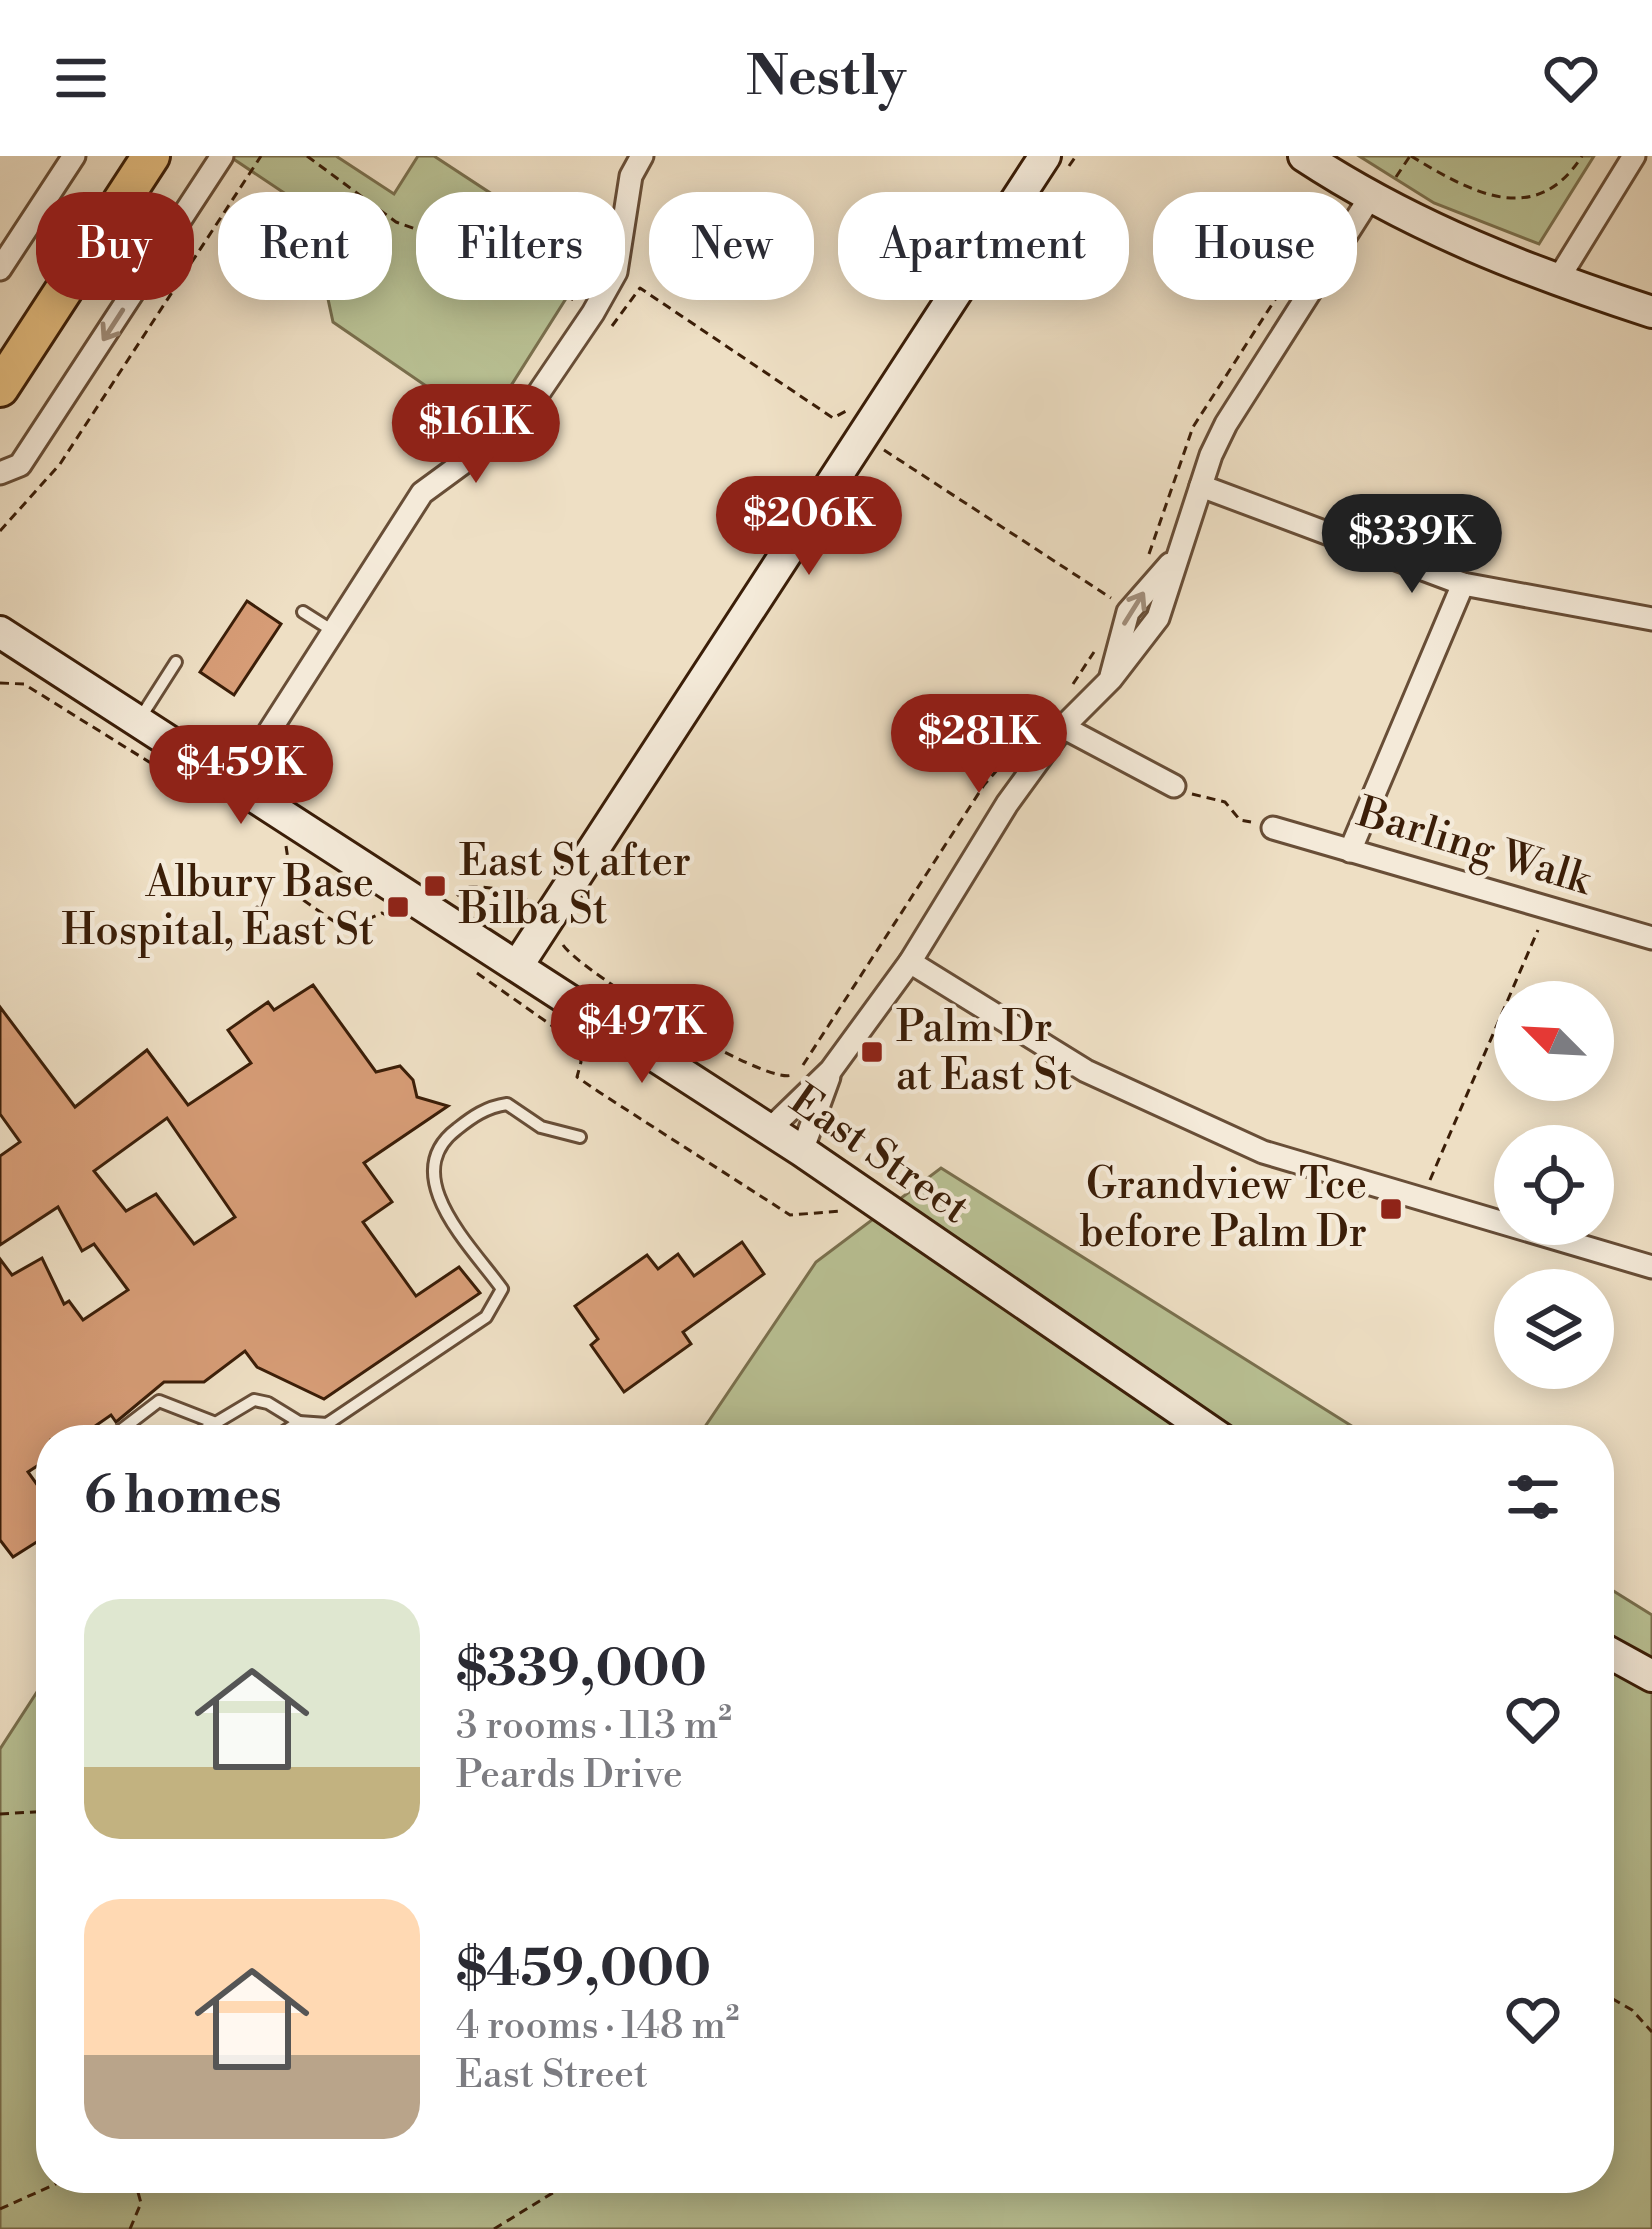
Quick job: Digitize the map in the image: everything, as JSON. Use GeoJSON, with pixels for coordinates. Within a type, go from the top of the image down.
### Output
{"type":"FeatureCollection","features":[{"type":"Feature","properties":{"kind":"main road"},"geometry":{"type":"LineString","coordinates":[[0,388],[151,156]]}},
{"type":"Feature","properties":{"kind":"main road"},"geometry":{"type":"LineString","coordinates":[[518,965],[1045,156]]}},
{"type":"Feature","properties":{"kind":"main road"},"geometry":{"type":"LineString","coordinates":[[1304,156],[1369,199],[1557,281],[1652,312]]}},
{"type":"Feature","properties":{"kind":"main road","name":"East Street"},"geometry":{"type":"LineString","coordinates":[[0,632],[802,1151],[1201,1425]]}},
{"type":"Feature","properties":{"kind":"main road"},"geometry":{"type":"LineString","coordinates":[[1614,1655],[1652,1676]]}},
{"type":"Feature","properties":{"kind":"street"},"geometry":{"type":"LineString","coordinates":[[0,268],[74,156]]}},
{"type":"Feature","properties":{"kind":"street"},"geometry":{"type":"LineString","coordinates":[[0,473],[20,465],[222,156]]}},
{"type":"Feature","properties":{"kind":"street"},"geometry":{"type":"LineString","coordinates":[[235,785],[422,493],[519,422],[593,313],[616,272],[631,176],[642,156]]}},
{"type":"Feature","properties":{"kind":"street"},"geometry":{"type":"LineString","coordinates":[[1557,281],[1634,156]]}},
{"type":"Feature","properties":{"kind":"street"},"geometry":{"type":"LineString","coordinates":[[769,1130],[831,1070],[910,962],[1053,724],[1111,680],[1158,618],[1226,424],[1369,199]]}},
{"type":"Feature","properties":{"kind":"street"},"geometry":{"type":"LineString","coordinates":[[1201,486],[1463,584],[1652,619]]}},
{"type":"Feature","properties":{"kind":"street"},"geometry":{"type":"LineString","coordinates":[[1350,851],[1463,584]]}},
{"type":"Feature","properties":{"kind":"street"},"geometry":{"type":"LineString","coordinates":[[1053,724],[1174,786]]}},
{"type":"Feature","properties":{"kind":"street","name":"Barling Walk"},"geometry":{"type":"LineString","coordinates":[[1273,828],[1652,938]]}},
{"type":"Feature","properties":{"kind":"street"},"geometry":{"type":"LineString","coordinates":[[910,962],[1027,1038],[1161,1108],[1263,1152],[1652,1267]]}},
{"type":"Feature","properties":{"kind":"street"},"geometry":{"type":"LineString","coordinates":[[802,1151],[831,1070]]}},
{"type":"Feature","properties":{"kind":"lane"},"geometry":{"type":"LineString","coordinates":[[303,612],[333,632]]}},
{"type":"Feature","properties":{"kind":"lane"},"geometry":{"type":"LineString","coordinates":[[137,722],[176,662]]}},
{"type":"Feature","properties":{"kind":"lane"},"geometry":{"type":"LineString","coordinates":[[209,1425],[254,1400],[268,1402],[299,1422],[327,1424],[486,1317],[502,1289],[439,1201],[435,1156],[448,1135],[476,1115],[507,1104],[541,1127],[580,1137]]}},
{"type":"Feature","properties":{"kind":"lane"},"geometry":{"type":"LineString","coordinates":[[128,1425],[159,1401],[213,1422]]}},
{"type":"Feature","properties":{"kind":"lane"},"geometry":{"type":"LineString","coordinates":[[294,1425],[299,1422]]}},
{"type":"Feature","properties":{"kind":"path"},"geometry":{"type":"LineString","coordinates":[[0,531],[60,464],[261,156]]}},
{"type":"Feature","properties":{"kind":"path"},"geometry":{"type":"LineString","coordinates":[[307,156],[380,211],[416,229]]}},
{"type":"Feature","properties":{"kind":"path"},"geometry":{"type":"LineString","coordinates":[[1411,156],[1498,200],[1553,188],[1582,156]]}},
{"type":"Feature","properties":{"kind":"path"},"geometry":{"type":"LineString","coordinates":[[614,327],[640,288],[833,418],[848,410]]}},
{"type":"Feature","properties":{"kind":"path"},"geometry":{"type":"LineString","coordinates":[[889,439],[884,451],[1117,602]]}},
{"type":"Feature","properties":{"kind":"path"},"geometry":{"type":"LineString","coordinates":[[1068,691],[1099,643]]}},
{"type":"Feature","properties":{"kind":"path"},"geometry":{"type":"LineString","coordinates":[[0,683],[24,684],[185,784]]}},
{"type":"Feature","properties":{"kind":"path"},"geometry":{"type":"LineString","coordinates":[[456,898],[467,886],[510,890],[572,927],[562,942],[564,950],[728,1058],[785,1079],[801,1068],[984,785],[1053,724]]}},
{"type":"Feature","properties":{"kind":"path"},"geometry":{"type":"LineString","coordinates":[[1174,786],[1225,802],[1240,820],[1273,828]]}},
{"type":"Feature","properties":{"kind":"path"},"geometry":{"type":"LineString","coordinates":[[286,846],[293,893],[315,912],[345,929],[382,913],[398,922]]}},
{"type":"Feature","properties":{"kind":"path"},"geometry":{"type":"LineString","coordinates":[[1422,1198],[1547,910]]}},
{"type":"Feature","properties":{"kind":"path"},"geometry":{"type":"LineString","coordinates":[[466,966],[578,1044],[577,1077],[790,1215],[855,1213]]}},
{"type":"Feature","properties":{"kind":"path"},"geometry":{"type":"LineString","coordinates":[[0,1814],[36,1812]]}},
{"type":"Feature","properties":{"kind":"path"},"geometry":{"type":"LineString","coordinates":[[1614,2000],[1632,2010],[1652,2032]]}},
{"type":"Feature","properties":{"kind":"path"},"geometry":{"type":"LineString","coordinates":[[0,2209],[36,2193]]}},
{"type":"Feature","properties":{"kind":"path"},"geometry":{"type":"LineString","coordinates":[[130,2229],[141,2203],[138,2193]]}},
{"type":"Feature","properties":{"kind":"path"},"geometry":{"type":"LineString","coordinates":[[494,2229],[553,2193]]}},
{"type":"Feature","properties":{"kind":"green space"},"geometry":{"type":"Polygon","coordinates":[[[229,156],[336,156],[391,192],[283,192],[229,156]]]}},
{"type":"Feature","properties":{"kind":"green space"},"geometry":{"type":"Polygon","coordinates":[[[418,156],[434,156],[489,192],[416,192],[416,300],[565,300],[500,403],[477,421],[333,322],[328,300],[392,300],[392,193],[418,156]]]}},
{"type":"Feature","properties":{"kind":"green space"},"geometry":{"type":"Polygon","coordinates":[[[1359,156],[1594,156],[1539,244],[1434,203],[1359,156]]]}},
{"type":"Feature","properties":{"kind":"green space"},"geometry":{"type":"Polygon","coordinates":[[[941,1168],[1350,1425],[706,1425],[816,1262],[941,1168]]]}},
{"type":"Feature","properties":{"kind":"green space"},"geometry":{"type":"Polygon","coordinates":[[[1614,1591],[1652,1615],[1652,2229],[0,2229],[0,1749],[36,1694],[36,2193],[1614,2193],[1614,1591]]]}},
{"type":"Feature","properties":{"kind":"building"},"geometry":{"type":"Polygon","coordinates":[[[247,601],[281,624],[234,695],[200,672],[247,601]]]}},
{"type":"Feature","properties":{"kind":"building"},"geometry":{"type":"Polygon","coordinates":[[[313,985],[376,1072],[400,1066],[413,1080],[417,1097],[448,1106],[364,1163],[392,1202],[363,1222],[416,1296],[459,1267],[480,1293],[324,1399],[257,1367],[245,1351],[204,1382],[164,1382],[116,1422],[111,1415],[97,1425],[36,1425],[36,1467],[28,1472],[36,1483],[36,1542],[13,1557],[0,1540],[0,1259],[12,1275],[42,1258],[64,1304],[69,1301],[83,1320],[128,1290],[94,1244],[82,1251],[58,1207],[0,1245],[0,1156],[20,1142],[0,1114],[0,1007],[75,1107],[147,1050],[188,1105],[251,1063],[228,1030],[268,1002],[274,1010],[313,985]],[[167,1118],[94,1171],[126,1211],[156,1194],[194,1244],[235,1217],[167,1118]]]}},
{"type":"Feature","properties":{"kind":"building"},"geometry":{"type":"Polygon","coordinates":[[[742,1242],[764,1274],[683,1332],[691,1344],[624,1392],[591,1345],[598,1339],[575,1306],[647,1255],[658,1269],[678,1254],[694,1276],[742,1242]]]}},
{"type":"Feature","properties":{"kind":"place","name":"East St after Bilba St"},"geometry":{"type":"Point","coordinates":[435,886]}},
{"type":"Feature","properties":{"kind":"place","name":"Albury Base Hospital, East St"},"geometry":{"type":"Point","coordinates":[398,907]}},
{"type":"Feature","properties":{"kind":"place","name":"Palm Dr at East St"},"geometry":{"type":"Point","coordinates":[872,1052]}},
{"type":"Feature","properties":{"kind":"place","name":"Grandview Tce before Palm Dr"},"geometry":{"type":"Point","coordinates":[1391,1209]}}]}
